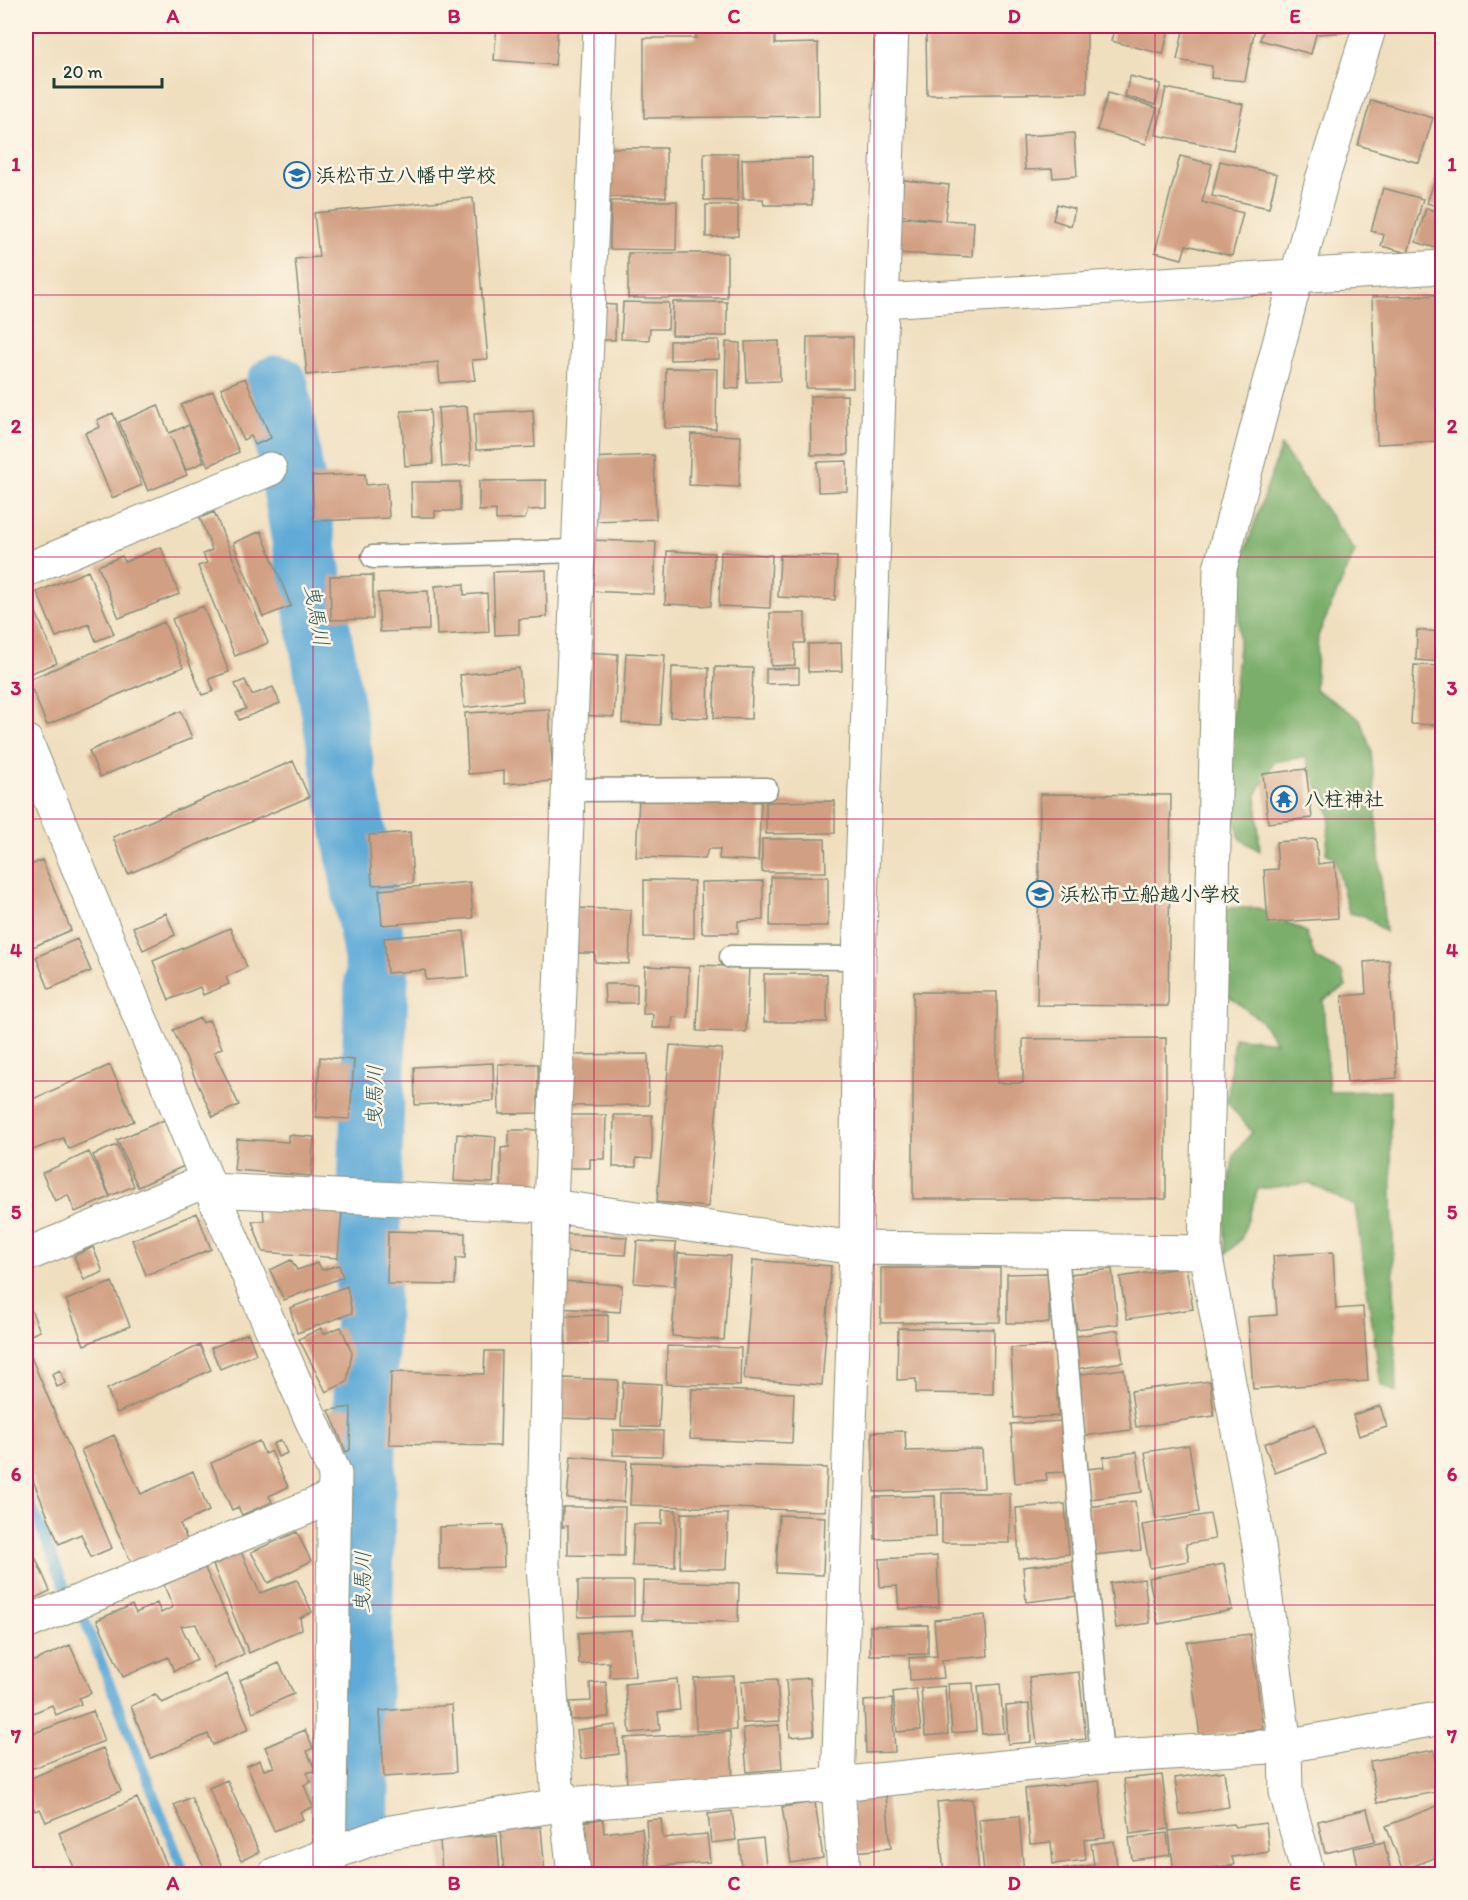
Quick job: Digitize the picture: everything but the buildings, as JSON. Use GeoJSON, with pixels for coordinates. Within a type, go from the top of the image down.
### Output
{"type":"FeatureCollection","features":[{"type":"Feature","properties":{"kind":"street"},"geometry":{"type":"LineString","coordinates":[[574,1875],[566,1804],[557,1787],[543,1563],[551,1206],[600,26]]}},
{"type":"Feature","properties":{"kind":"street"},"geometry":{"type":"LineString","coordinates":[[844,1875],[837,1785],[856,1248],[859,958],[892,26]]}},
{"type":"Feature","properties":{"kind":"street"},"geometry":{"type":"LineString","coordinates":[[1308,1875],[1286,1792],[1285,1746],[1259,1545],[1205,1252],[1220,569],[1296,276],[1370,26]]}},
{"type":"Feature","properties":{"kind":"street"},"geometry":{"type":"LineString","coordinates":[[882,301],[1443,267]]}},
{"type":"Feature","properties":{"kind":"street"},"geometry":{"type":"LineString","coordinates":[[26,570],[270,469]]}},
{"type":"Feature","properties":{"kind":"street"},"geometry":{"type":"LineString","coordinates":[[26,741],[211,1190],[335,1474],[328,1864]]}},
{"type":"Feature","properties":{"kind":"street"},"geometry":{"type":"LineString","coordinates":[[26,1255],[198,1184],[211,1190],[551,1206],[856,1248],[1205,1252]]}},
{"type":"Feature","properties":{"kind":"street"},"geometry":{"type":"LineString","coordinates":[[26,1623],[333,1497]]}},
{"type":"Feature","properties":{"kind":"street"},"geometry":{"type":"LineString","coordinates":[[275,1875],[328,1864],[390,1832],[566,1804],[837,1785],[1102,1757],[1285,1746],[1443,1718]]}},
{"type":"Feature","properties":{"kind":"lane"},"geometry":{"type":"LineString","coordinates":[[373,557],[578,551]]}},
{"type":"Feature","properties":{"kind":"lane"},"geometry":{"type":"LineString","coordinates":[[568,790],[766,789]]}},
{"type":"Feature","properties":{"kind":"lane"},"geometry":{"type":"LineString","coordinates":[[730,957],[859,958]]}},
{"type":"Feature","properties":{"kind":"lane"},"geometry":{"type":"LineString","coordinates":[[1057,1252],[1102,1757]]}},
{"type":"Feature","properties":{"kind":"green space"},"geometry":{"type":"Polygon","coordinates":[[[1281,446],[1355,551],[1318,636],[1315,689],[1360,719],[1371,750],[1385,932],[1365,916],[1349,913],[1335,858],[1326,853],[1330,815],[1305,757],[1274,762],[1256,795],[1260,851],[1240,839],[1225,781],[1239,646],[1239,569],[1281,446]]]}},
{"type":"Feature","properties":{"kind":"green space"},"geometry":{"type":"Polygon","coordinates":[[[1222,908],[1258,908],[1306,932],[1315,958],[1343,973],[1346,987],[1323,1000],[1329,1092],[1390,1091],[1396,1392],[1381,1385],[1355,1206],[1309,1183],[1258,1189],[1241,1239],[1226,1254],[1224,1217],[1234,1154],[1252,1132],[1227,1102],[1234,1037],[1276,1042],[1261,1021],[1221,990],[1222,908]]]}},
{"type":"Feature","properties":{"kind":"waterway","name":"曳馬川"},"geometry":{"type":"LineString","coordinates":[[277,387],[377,967],[370,1174],[357,1813]]}},
{"type":"Feature","properties":{"kind":"waterway"},"geometry":{"type":"LineString","coordinates":[[26,1493],[67,1592]]}},
{"type":"Feature","properties":{"kind":"waterway"},"geometry":{"type":"LineString","coordinates":[[82,1614],[185,1874]]}},
{"type":"Feature","properties":{"kind":"place","name":"浜松市立八幡中学校"},"geometry":{"type":"Point","coordinates":[297,175]}},
{"type":"Feature","properties":{"kind":"place","name":"八柱神社"},"geometry":{"type":"Point","coordinates":[1284,799]}},
{"type":"Feature","properties":{"kind":"place","name":"浜松市立船越小学校"},"geometry":{"type":"Point","coordinates":[1040,894]}}]}
